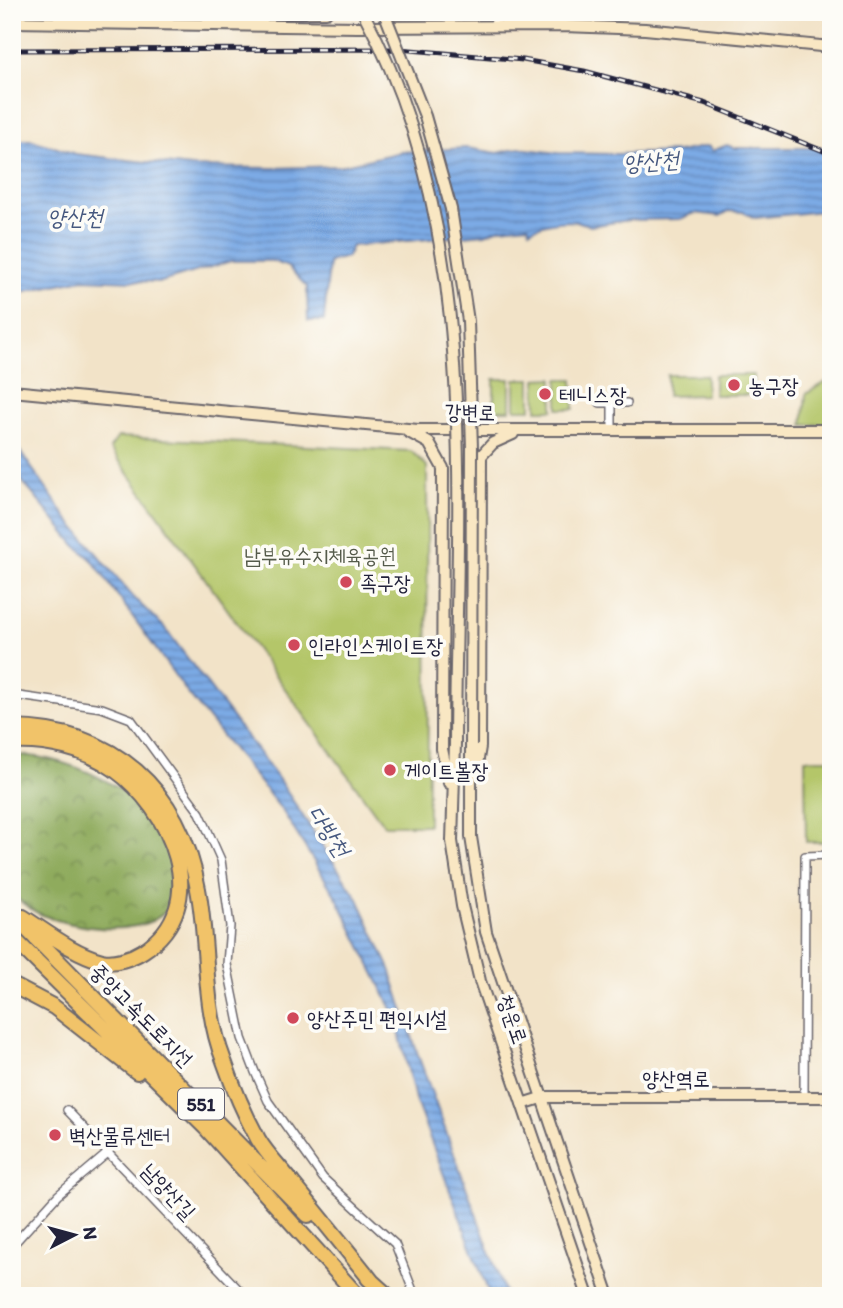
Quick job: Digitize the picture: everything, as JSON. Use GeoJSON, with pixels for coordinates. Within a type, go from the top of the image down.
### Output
{"type":"FeatureCollection","features":[{"type":"Feature","properties":{"kind":"highway"},"geometry":{"type":"LineString","coordinates":[[12,728],[42,728],[71,734],[119,755],[159,794],[178,821],[199,890],[206,990],[223,1061],[259,1141],[374,1284]]}},
{"type":"Feature","properties":{"kind":"highway"},"geometry":{"type":"LineString","coordinates":[[12,742],[61,746],[88,754],[112,768],[151,803],[171,840],[181,876],[179,908],[172,923],[154,944],[137,955],[114,962],[104,962],[71,949],[12,912]]}},
{"type":"Feature","properties":{"kind":"highway","name":"중앙고속도로지선"},"geometry":{"type":"LineString","coordinates":[[12,912],[388,1296]]}},
{"type":"Feature","properties":{"kind":"highway","name":"중앙고속도로지선"},"geometry":{"type":"LineString","coordinates":[[12,937],[205,1127],[358,1296]]}},
{"type":"Feature","properties":{"kind":"highway"},"geometry":{"type":"LineString","coordinates":[[12,985],[54,1007],[205,1127]]}},
{"type":"Feature","properties":{"kind":"main road"},"geometry":{"type":"LineString","coordinates":[[61,23],[150,13],[326,12]]}},
{"type":"Feature","properties":{"kind":"main road","name":"청운로"},"geometry":{"type":"LineString","coordinates":[[363,12],[409,122],[434,215],[451,324],[456,448],[452,841],[462,906],[480,981],[588,1296]]}},
{"type":"Feature","properties":{"kind":"main road","name":"청운로"},"geometry":{"type":"LineString","coordinates":[[384,12],[425,116],[451,209],[468,321],[472,448],[471,837],[486,932],[544,1097],[609,1296]]}},
{"type":"Feature","properties":{"kind":"main road"},"geometry":{"type":"LineString","coordinates":[[12,22],[645,29],[831,47]]}},
{"type":"Feature","properties":{"kind":"main road","name":"강변로"},"geometry":{"type":"LineString","coordinates":[[12,391],[405,429],[831,430]]}},
{"type":"Feature","properties":{"kind":"main road"},"geometry":{"type":"LineString","coordinates":[[405,429],[429,443],[443,467],[442,749],[453,805]]}},
{"type":"Feature","properties":{"kind":"main road"},"geometry":{"type":"LineString","coordinates":[[470,798],[480,747],[481,456],[494,443],[518,431]]}},
{"type":"Feature","properties":{"kind":"main road","name":"양산역로"},"geometry":{"type":"LineString","coordinates":[[522,1104],[544,1097],[831,1097]]}},
{"type":"Feature","properties":{"kind":"street"},"geometry":{"type":"LineString","coordinates":[[405,12],[467,15],[472,12]]}},
{"type":"Feature","properties":{"kind":"street"},"geometry":{"type":"LineString","coordinates":[[492,26],[503,12]]}},
{"type":"Feature","properties":{"kind":"street"},"geometry":{"type":"LineString","coordinates":[[600,403],[627,403]]}},
{"type":"Feature","properties":{"kind":"street"},"geometry":{"type":"LineString","coordinates":[[612,403],[612,431]]}},
{"type":"Feature","properties":{"kind":"street"},"geometry":{"type":"LineString","coordinates":[[12,695],[102,708],[131,719],[200,813],[221,860],[230,926],[227,964],[242,1038],[259,1082],[295,1142],[323,1178],[395,1244],[415,1296]]}},
{"type":"Feature","properties":{"kind":"street"},"geometry":{"type":"LineString","coordinates":[[804,1097],[805,856],[831,855]]}},
{"type":"Feature","properties":{"kind":"street","name":"남양산길"},"geometry":{"type":"LineString","coordinates":[[67,1110],[245,1296]]}},
{"type":"Feature","properties":{"kind":"street"},"geometry":{"type":"LineString","coordinates":[[12,1246],[58,1195],[109,1152]]}},
{"type":"Feature","properties":{"kind":"street"},"geometry":{"type":"LineString","coordinates":[[12,1289],[20,1296]]}},
{"type":"Feature","properties":{"kind":"green space","name":"농구장"},"geometry":{"type":"Polygon","coordinates":[[[667,375],[706,375],[706,395],[667,396],[667,375]]]}},
{"type":"Feature","properties":{"kind":"green space","name":"농구장"},"geometry":{"type":"Polygon","coordinates":[[[714,375],[754,375],[754,395],[714,395],[714,375]]]}},
{"type":"Feature","properties":{"kind":"green space","name":"테니스장"},"geometry":{"type":"Polygon","coordinates":[[[553,378],[553,410],[537,410],[536,379],[553,378]]]}},
{"type":"Feature","properties":{"kind":"green space","name":"테니스장"},"geometry":{"type":"Polygon","coordinates":[[[494,379],[510,379],[510,410],[494,410],[494,379]]]}},
{"type":"Feature","properties":{"kind":"green space"},"geometry":{"type":"Polygon","coordinates":[[[515,379],[531,379],[531,409],[515,409],[515,379]]]}},
{"type":"Feature","properties":{"kind":"green space"},"geometry":{"type":"Polygon","coordinates":[[[558,379],[573,379],[574,409],[558,409],[558,379]]]}},
{"type":"Feature","properties":{"kind":"green space"},"geometry":{"type":"Polygon","coordinates":[[[826,382],[831,390],[831,424],[803,425],[806,394],[826,382]]]}},
{"type":"Feature","properties":{"kind":"green space","name":"남부유수지체육공원"},"geometry":{"type":"Polygon","coordinates":[[[118,437],[411,451],[427,466],[428,825],[384,825],[110,448],[118,437]]]}},
{"type":"Feature","properties":{"kind":"green space"},"geometry":{"type":"Polygon","coordinates":[[[12,755],[63,763],[90,773],[139,804],[158,824],[171,847],[176,872],[176,893],[165,912],[150,922],[132,927],[91,927],[71,924],[38,913],[12,895],[12,755]]]}},
{"type":"Feature","properties":{"kind":"green space"},"geometry":{"type":"Polygon","coordinates":[[[805,759],[831,759],[831,842],[806,842],[805,759]]]}},
{"type":"Feature","properties":{"kind":"water","name":"양산천"},"geometry":{"type":"Polygon","coordinates":[[[12,140],[32,140],[76,154],[191,167],[273,168],[340,166],[401,152],[467,148],[498,153],[519,148],[558,153],[617,154],[678,152],[708,146],[712,151],[727,145],[734,148],[831,148],[831,210],[755,218],[743,212],[729,211],[720,216],[695,213],[680,219],[629,220],[590,226],[577,222],[560,222],[530,230],[528,225],[500,228],[485,234],[352,246],[347,257],[329,262],[324,321],[308,321],[307,287],[288,267],[273,261],[231,261],[161,282],[83,279],[12,294],[12,140]]]}},
{"type":"Feature","properties":{"kind":"water"},"geometry":{"type":"Polygon","coordinates":[[[12,440],[67,518],[134,598],[164,627],[277,777],[358,899],[390,969],[418,1055],[506,1296],[490,1296],[415,1099],[395,1015],[338,900],[282,810],[189,695],[92,560],[75,545],[12,469],[12,440]]]}},
{"type":"Feature","properties":{"kind":"railway"},"geometry":{"type":"LineString","coordinates":[[12,50],[399,49],[523,60],[584,71],[704,103],[831,154]]}},
{"type":"Feature","properties":{"kind":"place","name":"농구장"},"geometry":{"type":"Point","coordinates":[734,385]}},
{"type":"Feature","properties":{"kind":"place","name":"테니스장"},"geometry":{"type":"Point","coordinates":[545,394]}},
{"type":"Feature","properties":{"kind":"place","name":"족구장"},"geometry":{"type":"Point","coordinates":[346,582]}},
{"type":"Feature","properties":{"kind":"place","name":"인라인스케이트장"},"geometry":{"type":"Point","coordinates":[294,645]}},
{"type":"Feature","properties":{"kind":"place","name":"게이트볼장"},"geometry":{"type":"Point","coordinates":[390,770]}},
{"type":"Feature","properties":{"kind":"place","name":"양산주민 편익시설"},"geometry":{"type":"Point","coordinates":[293,1018]}},
{"type":"Feature","properties":{"kind":"place","name":"벽산물류센터"},"geometry":{"type":"Point","coordinates":[55,1135]}},
{"type":"Feature","properties":{"kind":"water label","name":"다방천"},"geometry":{"type":"Point","coordinates":[329,831]}}]}
